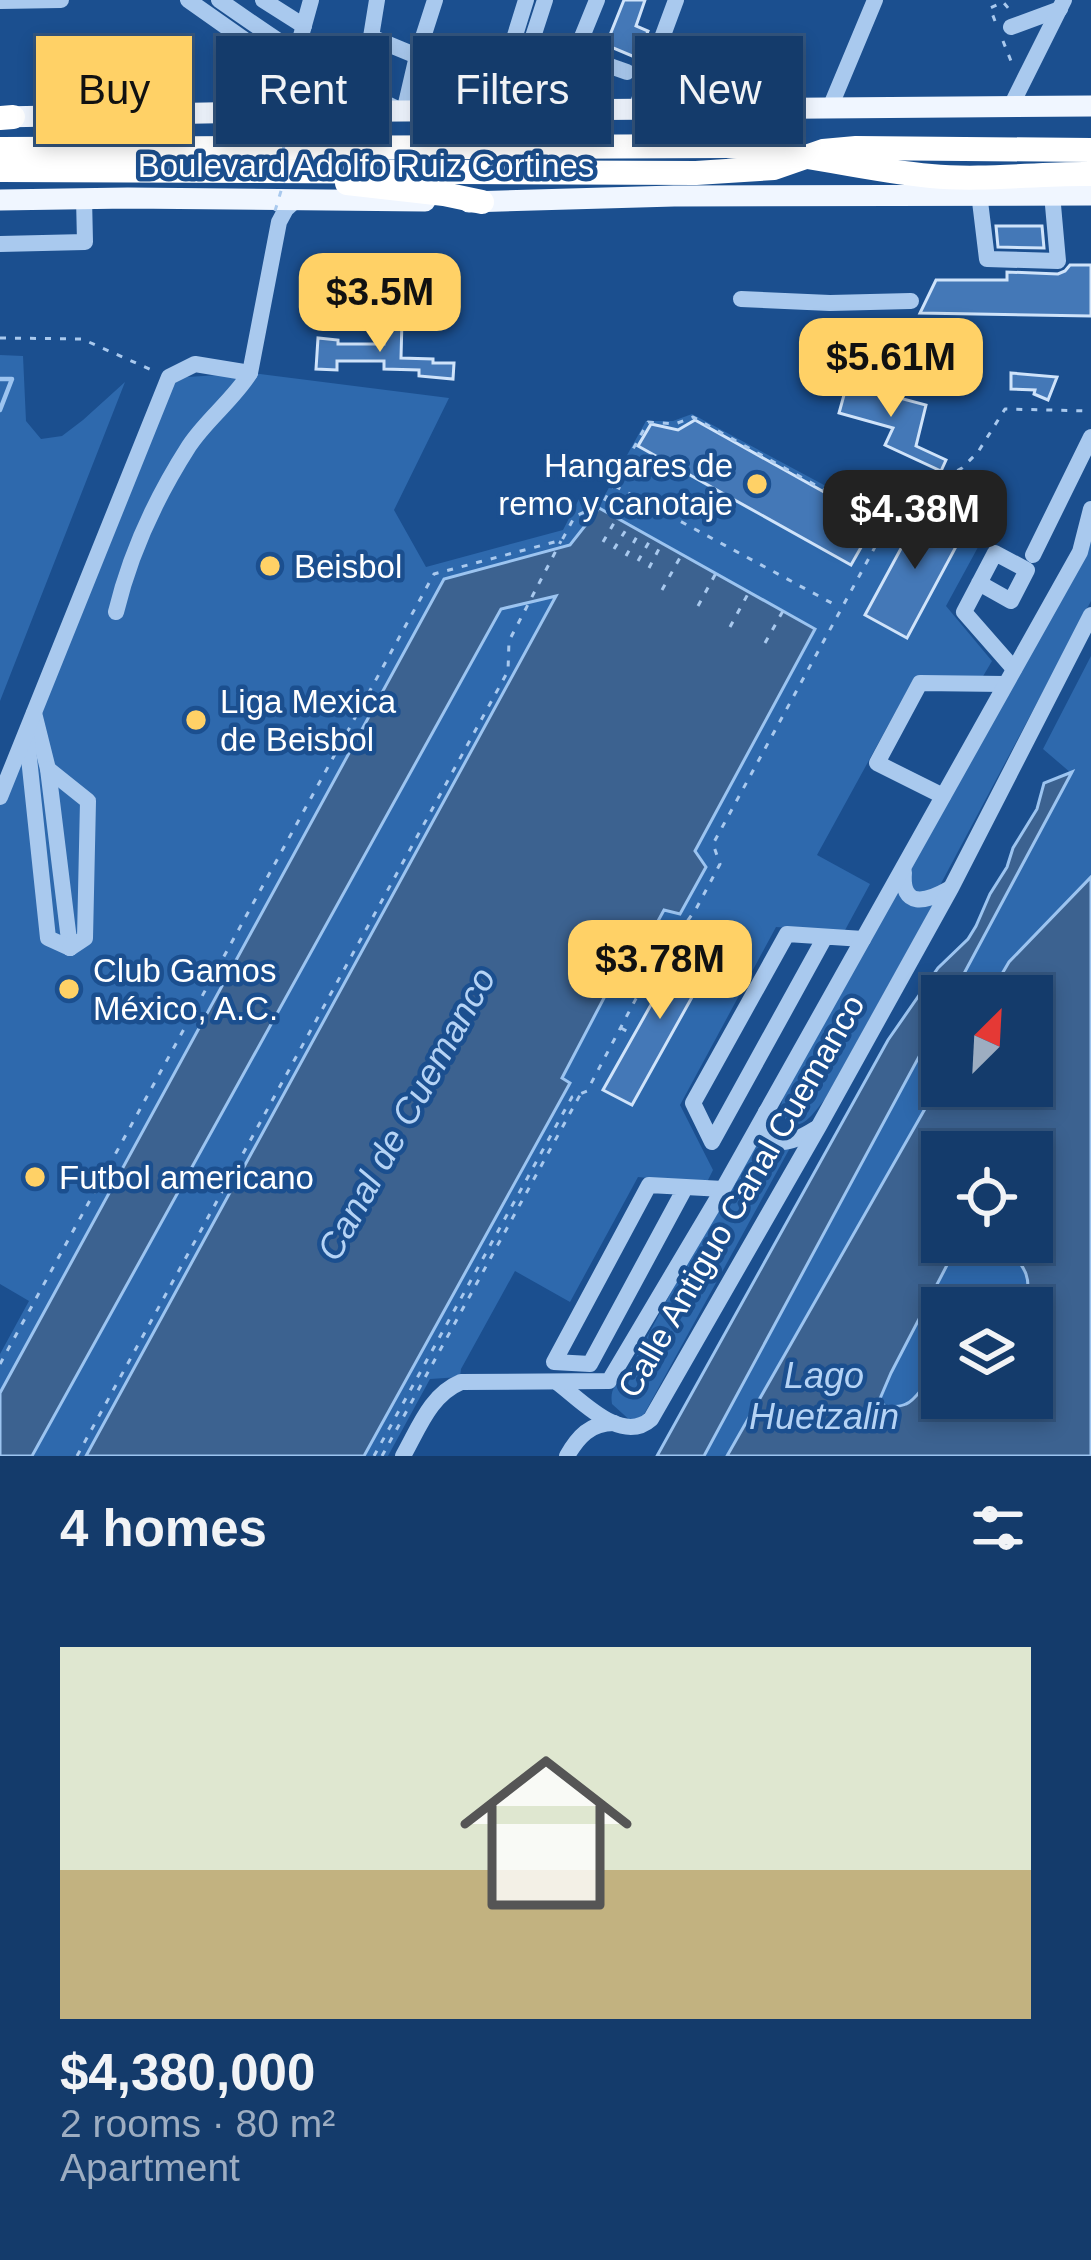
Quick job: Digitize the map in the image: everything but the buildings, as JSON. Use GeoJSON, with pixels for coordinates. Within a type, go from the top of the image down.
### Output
{"type":"FeatureCollection","features":[{"type":"Feature","properties":{"kind":"highway"},"geometry":{"type":"LineString","coordinates":[[0,149],[727,146],[938,177],[1091,174]]}},
{"type":"Feature","properties":{"kind":"highway"},"geometry":{"type":"LineString","coordinates":[[0,170],[748,171],[839,149],[1091,150]]}},
{"type":"Feature","properties":{"kind":"highway"},"geometry":{"type":"LineString","coordinates":[[304,171],[354,185],[482,202]]}},
{"type":"Feature","properties":{"kind":"main road"},"geometry":{"type":"LineString","coordinates":[[1061,106],[1091,92]]}},
{"type":"Feature","properties":{"kind":"main road","name":"Boulevard Adolfo Ruiz Cortines"},"geometry":{"type":"LineString","coordinates":[[803,110],[1091,106]]}},
{"type":"Feature","properties":{"kind":"main road","name":"Boulevard Adolfo Ruiz Cortines"},"geometry":{"type":"LineString","coordinates":[[611,111],[635,111]]}},
{"type":"Feature","properties":{"kind":"main road","name":"Boulevard Adolfo Ruiz Cortines"},"geometry":{"type":"LineString","coordinates":[[389,112],[413,112]]}},
{"type":"Feature","properties":{"kind":"main road","name":"Boulevard Adolfo Ruiz Cortines"},"geometry":{"type":"LineString","coordinates":[[4,118],[216,114]]}},
{"type":"Feature","properties":{"kind":"main road","name":"Boulevard Adolfo Ruiz Cortines"},"geometry":{"type":"LineString","coordinates":[[0,200],[84,198],[272,210],[297,199],[482,202],[674,196],[1091,195]]}},
{"type":"Feature","properties":{"kind":"street"},"geometry":{"type":"LineString","coordinates":[[0,1],[61,0]]}},
{"type":"Feature","properties":{"kind":"street"},"geometry":{"type":"LineString","coordinates":[[188,0],[239,36]]}},
{"type":"Feature","properties":{"kind":"street"},"geometry":{"type":"LineString","coordinates":[[219,0],[270,36]]}},
{"type":"Feature","properties":{"kind":"street"},"geometry":{"type":"LineString","coordinates":[[241,0],[254,25]]}},
{"type":"Feature","properties":{"kind":"street"},"geometry":{"type":"LineString","coordinates":[[263,0],[304,26]]}},
{"type":"Feature","properties":{"kind":"street"},"geometry":{"type":"LineString","coordinates":[[304,36],[311,0]]}},
{"type":"Feature","properties":{"kind":"street"},"geometry":{"type":"LineString","coordinates":[[377,0],[371,38],[413,54]]}},
{"type":"Feature","properties":{"kind":"street"},"geometry":{"type":"LineString","coordinates":[[423,36],[435,0]]}},
{"type":"Feature","properties":{"kind":"street"},"geometry":{"type":"LineString","coordinates":[[515,36],[526,0]]}},
{"type":"Feature","properties":{"kind":"street"},"geometry":{"type":"LineString","coordinates":[[533,36],[545,0]]}},
{"type":"Feature","properties":{"kind":"street"},"geometry":{"type":"LineString","coordinates":[[583,36],[597,0]]}},
{"type":"Feature","properties":{"kind":"street"},"geometry":{"type":"LineString","coordinates":[[663,36],[676,0]]}},
{"type":"Feature","properties":{"kind":"street"},"geometry":{"type":"LineString","coordinates":[[829,110],[875,0]]}},
{"type":"Feature","properties":{"kind":"street"},"geometry":{"type":"LineString","coordinates":[[1011,19],[1062,5]]}},
{"type":"Feature","properties":{"kind":"street"},"geometry":{"type":"LineString","coordinates":[[1011,106],[1062,5]]}},
{"type":"Feature","properties":{"kind":"street"},"geometry":{"type":"LineString","coordinates":[[611,66],[627,72]]}},
{"type":"Feature","properties":{"kind":"street"},"geometry":{"type":"LineString","coordinates":[[389,105],[404,112],[413,73]]}},
{"type":"Feature","properties":{"kind":"street"},"geometry":{"type":"LineString","coordinates":[[979,193],[987,260],[1058,261],[1052,194]]}},
{"type":"Feature","properties":{"kind":"street"},"geometry":{"type":"LineString","coordinates":[[0,244],[85,242],[84,198]]}},
{"type":"Feature","properties":{"kind":"street"},"geometry":{"type":"LineString","coordinates":[[116,611],[125,573],[190,444],[250,373],[272,210]]}},
{"type":"Feature","properties":{"kind":"street"},"geometry":{"type":"LineString","coordinates":[[741,299],[911,302]]}},
{"type":"Feature","properties":{"kind":"street"},"geometry":{"type":"LineString","coordinates":[[0,797],[169,377],[194,364],[250,373]]}},
{"type":"Feature","properties":{"kind":"street"},"geometry":{"type":"LineString","coordinates":[[1033,555],[1091,437]]}},
{"type":"Feature","properties":{"kind":"street","name":"Calle Antiguo Canal Cuemanco"},"geometry":{"type":"LineString","coordinates":[[557,1382],[609,1381],[723,1190],[1010,677],[1079,552],[1091,509]]}},
{"type":"Feature","properties":{"kind":"street"},"geometry":{"type":"LineString","coordinates":[[979,584],[964,612],[1010,677]]}},
{"type":"Feature","properties":{"kind":"street","name":"Calle Antiguo Canal Cuemanco"},"geometry":{"type":"LineString","coordinates":[[557,1382],[628,1429],[641,1428],[651,1419],[951,888],[1091,615]]}},
{"type":"Feature","properties":{"kind":"street"},"geometry":{"type":"LineString","coordinates":[[943,796],[877,763],[920,682],[1010,677]]}},
{"type":"Feature","properties":{"kind":"street"},"geometry":{"type":"LineString","coordinates":[[34,713],[48,769],[70,948]]}},
{"type":"Feature","properties":{"kind":"street"},"geometry":{"type":"LineString","coordinates":[[26,732],[48,938],[70,948]]}},
{"type":"Feature","properties":{"kind":"street"},"geometry":{"type":"LineString","coordinates":[[48,769],[88,800],[85,938],[70,948]]}},
{"type":"Feature","properties":{"kind":"street"},"geometry":{"type":"LineString","coordinates":[[904,865],[903,887],[916,900],[951,888]]}},
{"type":"Feature","properties":{"kind":"street"},"geometry":{"type":"LineString","coordinates":[[825,937],[712,1142],[693,1103],[787,934],[862,939]]}},
{"type":"Feature","properties":{"kind":"street"},"geometry":{"type":"LineString","coordinates":[[766,1111],[766,1129],[782,1143],[794,1142],[819,1126]]}},
{"type":"Feature","properties":{"kind":"street"},"geometry":{"type":"LineString","coordinates":[[685,1188],[590,1364],[554,1362],[649,1185],[723,1190]]}},
{"type":"Feature","properties":{"kind":"street"},"geometry":{"type":"LineString","coordinates":[[403,1456],[445,1388],[461,1382],[557,1382]]}},
{"type":"Feature","properties":{"kind":"street"},"geometry":{"type":"LineString","coordinates":[[567,1456],[581,1435],[602,1423],[614,1423]]}},
{"type":"Feature","properties":{"kind":"path"},"geometry":{"type":"LineString","coordinates":[[1006,0],[1011,19]]}},
{"type":"Feature","properties":{"kind":"path"},"geometry":{"type":"LineString","coordinates":[[272,210],[284,182],[284,144]]}},
{"type":"Feature","properties":{"kind":"path"},"geometry":{"type":"LineString","coordinates":[[0,338],[82,339],[169,377]]}},
{"type":"Feature","properties":{"kind":"path"},"geometry":{"type":"LineString","coordinates":[[374,1456],[572,1097],[587,1091],[666,942],[670,945],[704,894],[720,864],[713,844],[887,525],[910,497],[962,468],[1005,409],[1091,411]]}},
{"type":"Feature","properties":{"kind":"path"},"geometry":{"type":"LineString","coordinates":[[76,1456],[508,671],[509,641],[574,516],[602,505],[648,422],[675,424],[693,417],[887,525]]}},
{"type":"Feature","properties":{"kind":"path"},"geometry":{"type":"LineString","coordinates":[[613,485],[840,608]]}},
{"type":"Feature","properties":{"kind":"path"},"geometry":{"type":"LineString","coordinates":[[603,542],[617,518]]}},
{"type":"Feature","properties":{"kind":"path"},"geometry":{"type":"LineString","coordinates":[[614,549],[629,524]]}},
{"type":"Feature","properties":{"kind":"path"},"geometry":{"type":"LineString","coordinates":[[626,556],[640,531]]}},
{"type":"Feature","properties":{"kind":"path"},"geometry":{"type":"LineString","coordinates":[[638,561],[652,537]]}},
{"type":"Feature","properties":{"kind":"path"},"geometry":{"type":"LineString","coordinates":[[0,1364],[434,574],[562,540]]}},
{"type":"Feature","properties":{"kind":"path"},"geometry":{"type":"LineString","coordinates":[[649,568],[662,543]]}},
{"type":"Feature","properties":{"kind":"path"},"geometry":{"type":"LineString","coordinates":[[662,590],[682,554]]}},
{"type":"Feature","properties":{"kind":"path"},"geometry":{"type":"LineString","coordinates":[[698,606],[716,573]]}},
{"type":"Feature","properties":{"kind":"path"},"geometry":{"type":"LineString","coordinates":[[730,627],[749,592]]}},
{"type":"Feature","properties":{"kind":"path"},"geometry":{"type":"LineString","coordinates":[[765,643],[783,611]]}},
{"type":"Feature","properties":{"kind":"path"},"geometry":{"type":"LineString","coordinates":[[643,991],[655,998]]}},
{"type":"Feature","properties":{"kind":"path"},"geometry":{"type":"LineString","coordinates":[[623,1029],[634,1035]]}},
{"type":"Feature","properties":{"kind":"path"},"geometry":{"type":"LineString","coordinates":[[382,1456],[581,1094]]}},
{"type":"Feature","properties":{"kind":"shaded area"},"geometry":{"type":"Polygon","coordinates":[[[0,355],[23,356],[26,421],[41,439],[62,436],[125,382],[0,701],[0,355]]]}},
{"type":"Feature","properties":{"kind":"shaded area"},"geometry":{"type":"Polygon","coordinates":[[[252,373],[449,398],[394,510],[426,567],[563,530],[579,499],[601,502],[646,421],[673,421],[692,414],[878,514],[931,496],[989,527],[946,606],[992,661],[982,678],[913,680],[817,855],[870,884],[844,932],[776,927],[680,1105],[713,1170],[706,1184],[638,1177],[570,1302],[515,1271],[460,1377],[430,1379],[388,1456],[0,1456],[0,1354],[29,1301],[0,1284],[0,799],[173,384],[187,377],[252,373]]]}},
{"type":"Feature","properties":{"kind":"shaded area"},"geometry":{"type":"Polygon","coordinates":[[[1091,528],[1091,601],[937,891],[914,894],[909,872],[1091,528]]]}},
{"type":"Feature","properties":{"kind":"shaded area","name":"Lago Huetzalin"},"geometry":{"type":"Polygon","coordinates":[[[1091,656],[1091,1456],[704,1456],[921,1053],[921,1107],[1053,1107],[1053,975],[963,975],[1071,773],[1043,749],[1091,656]]]}},
{"type":"Feature","properties":{"kind":"shaded area"},"geometry":{"type":"Polygon","coordinates":[[[899,887],[934,903],[825,1099],[804,1122],[792,1124],[780,1111],[783,1097],[899,887]]]}},
{"type":"Feature","properties":{"kind":"shaded area"},"geometry":{"type":"Polygon","coordinates":[[[760,1127],[791,1146],[642,1418],[633,1423],[612,1404],[614,1388],[626,1376],[760,1127]]]}},
{"type":"Feature","properties":{"kind":"water","name":"Canal de Cuemanco"},"geometry":{"type":"Polygon","coordinates":[[[599,508],[815,629],[695,851],[706,867],[680,914],[664,910],[626,980],[616,975],[562,1078],[570,1083],[364,1456],[86,1456],[556,596],[501,609],[32,1456],[0,1456],[0,1393],[444,579],[570,545],[599,508]]]}},
{"type":"Feature","properties":{"kind":"water"},"geometry":{"type":"Polygon","coordinates":[[[1072,772],[963,975],[933,975],[976,926],[1037,809],[1044,783],[1072,772]]]}},
{"type":"Feature","properties":{"kind":"water","name":"Lago Huetzalin"},"geometry":{"type":"Polygon","coordinates":[[[1091,877],[1091,1456],[727,1456],[926,1107],[1053,1107],[1053,975],[1001,975],[1091,877]],[[921,1131],[921,1263],[948,1263],[936,1287],[921,1287],[921,1315],[879,1401],[887,1408],[906,1404],[921,1389],[921,1419],[1053,1419],[1053,1287],[1027,1287],[1021,1264],[1053,1263],[1053,1131],[921,1131]]]}},
{"type":"Feature","properties":{"kind":"water"},"geometry":{"type":"Polygon","coordinates":[[[921,992],[921,1053],[704,1456],[657,1456],[888,1040],[921,992]]]}},
{"type":"Feature","properties":{"kind":"waterway"},"geometry":{"type":"LineString","coordinates":[[0,379],[12,379],[0,410]]}},
{"type":"Feature","properties":{"kind":"place","name":"Hangares de remo y canotaje"},"geometry":{"type":"Point","coordinates":[757,484]}},
{"type":"Feature","properties":{"kind":"place","name":"Beisbol"},"geometry":{"type":"Point","coordinates":[270,566]}},
{"type":"Feature","properties":{"kind":"place","name":"Liga Mexica de Beisbol"},"geometry":{"type":"Point","coordinates":[196,720]}},
{"type":"Feature","properties":{"kind":"place","name":"Club Gamos México, A.C."},"geometry":{"type":"Point","coordinates":[69,989]}},
{"type":"Feature","properties":{"kind":"place","name":"Futbol americano"},"geometry":{"type":"Point","coordinates":[35,1177]}}]}
